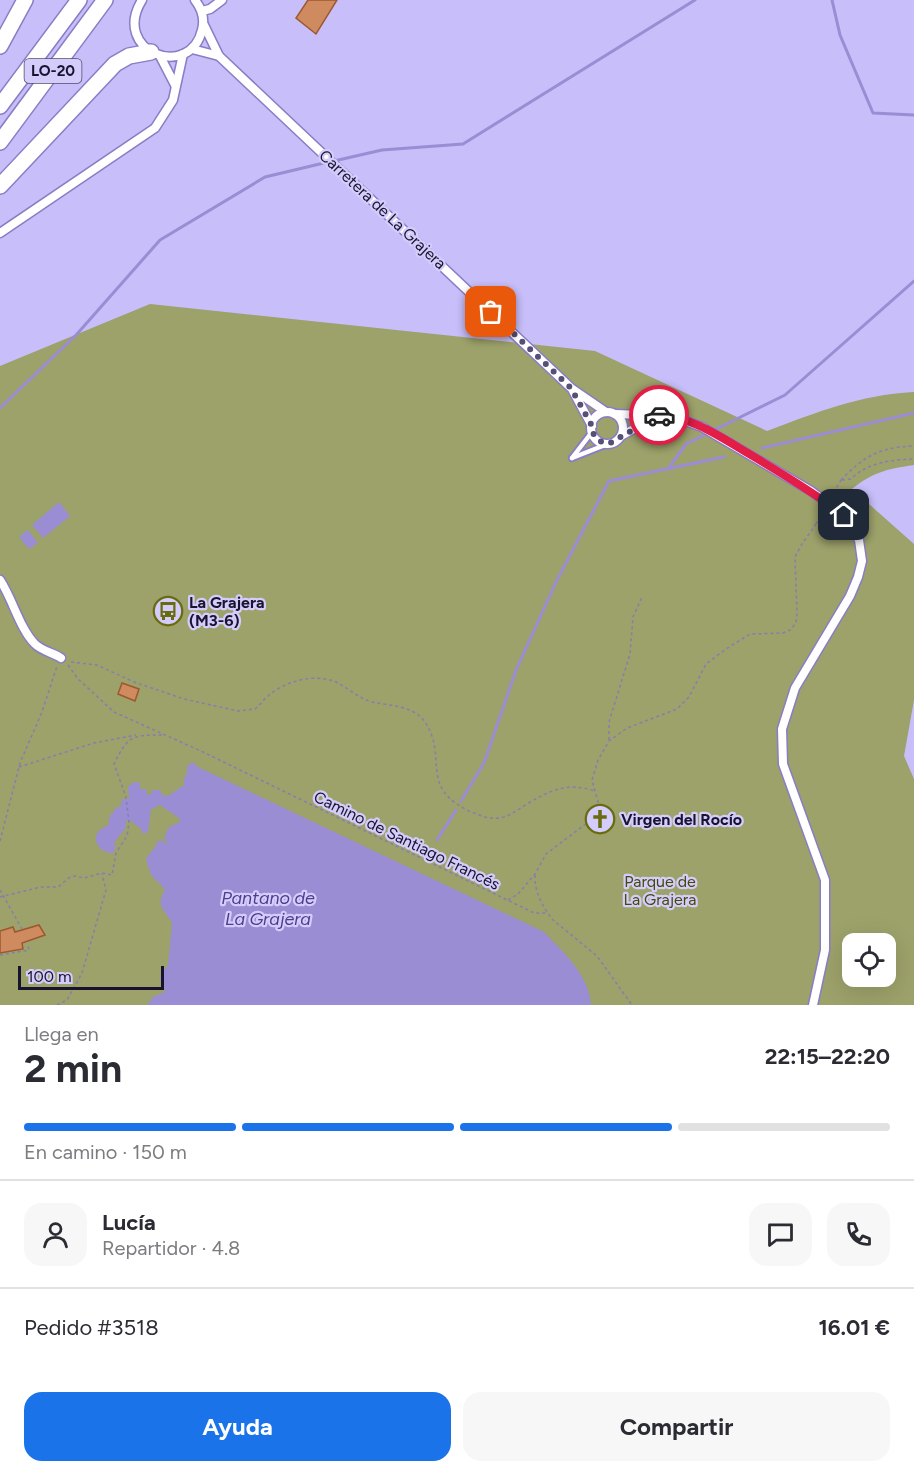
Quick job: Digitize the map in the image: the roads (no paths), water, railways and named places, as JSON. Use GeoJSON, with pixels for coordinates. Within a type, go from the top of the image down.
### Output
{"type":"FeatureCollection","features":[{"type":"Feature","properties":{"kind":"highway"},"geometry":{"type":"LineString","coordinates":[[0,46],[24,0]]}},
{"type":"Feature","properties":{"kind":"highway","name":"LO-20"},"geometry":{"type":"LineString","coordinates":[[0,106],[80,0]]}},
{"type":"Feature","properties":{"kind":"highway","name":"LO-20"},"geometry":{"type":"LineString","coordinates":[[0,142],[105,0]]}},
{"type":"Feature","properties":{"kind":"highway"},"geometry":{"type":"LineString","coordinates":[[0,186],[115,64],[129,56],[156,54]]}},
{"type":"Feature","properties":{"kind":"street"},"geometry":{"type":"LineString","coordinates":[[133,0],[137,9]]}},
{"type":"Feature","properties":{"kind":"street"},"geometry":{"type":"LineString","coordinates":[[142,0],[134,18],[137,38],[156,54],[176,85]]}},
{"type":"Feature","properties":{"kind":"street"},"geometry":{"type":"LineString","coordinates":[[195,0],[202,11],[210,9],[222,0]]}},
{"type":"Feature","properties":{"kind":"street","name":"Carretera de La Grajera"},"geometry":{"type":"LineString","coordinates":[[202,11],[204,25],[219,56],[571,388],[606,412]]}},
{"type":"Feature","properties":{"kind":"street"},"geometry":{"type":"LineString","coordinates":[[156,54],[176,57],[192,49],[198,42],[204,25]]}},
{"type":"Feature","properties":{"kind":"street","name":"Carretera de La Grajera"},"geometry":{"type":"LineString","coordinates":[[192,49],[219,56]]}},
{"type":"Feature","properties":{"kind":"street"},"geometry":{"type":"LineString","coordinates":[[0,233],[155,128],[173,100],[183,54]]}},
{"type":"Feature","properties":{"kind":"street","name":"Carretera de La Grajera"},"geometry":{"type":"LineString","coordinates":[[571,388],[592,429]]}},
{"type":"Feature","properties":{"kind":"street"},"geometry":{"type":"LineString","coordinates":[[659,415],[610,443],[598,440],[592,429],[596,417],[606,412],[659,415],[686,420],[702,427],[811,491],[844,515],[859,540],[862,561],[858,577],[850,596],[795,688],[782,729],[783,764],[825,880],[825,950],[813,1005]]}},
{"type":"Feature","properties":{"kind":"street"},"geometry":{"type":"LineString","coordinates":[[615,414],[622,422],[621,436]]}},
{"type":"Feature","properties":{"kind":"street"},"geometry":{"type":"LineString","coordinates":[[0,580],[12,599],[21,623],[36,646],[64,660]]}},
{"type":"Feature","properties":{"kind":"lane"},"geometry":{"type":"LineString","coordinates":[[592,429],[572,458],[610,443]]}},
{"type":"Feature","properties":{"kind":"water"},"geometry":{"type":"Polygon","coordinates":[[[59,502],[70,516],[43,538],[32,525],[59,502]]]}},
{"type":"Feature","properties":{"kind":"water"},"geometry":{"type":"Polygon","coordinates":[[[28,530],[38,543],[29,549],[19,537],[28,530]]]}},
{"type":"Feature","properties":{"kind":"water","name":"Pantano de La Grajera"},"geometry":{"type":"Polygon","coordinates":[[[193,762],[198,767],[544,932],[581,974],[591,1005],[147,1005],[153,997],[165,992],[160,979],[161,973],[168,965],[172,923],[161,904],[165,889],[151,875],[146,859],[158,841],[162,840],[167,845],[164,838],[169,827],[180,822],[179,818],[160,805],[151,809],[148,832],[143,834],[141,829],[131,821],[126,821],[125,829],[115,841],[113,853],[98,846],[96,837],[98,832],[108,826],[110,815],[114,809],[121,806],[122,799],[129,799],[128,787],[132,783],[140,782],[140,789],[146,789],[147,795],[153,790],[160,790],[162,795],[168,796],[184,785],[187,766],[193,762]]]}},
{"type":"Feature","properties":{"kind":"waterway"},"geometry":{"type":"LineString","coordinates":[[334,161],[382,150],[463,144],[695,0]]}},
{"type":"Feature","properties":{"kind":"waterway"},"geometry":{"type":"LineString","coordinates":[[832,0],[840,35],[873,113],[914,115]]}},
{"type":"Feature","properties":{"kind":"waterway"},"geometry":{"type":"LineString","coordinates":[[0,408],[77,334],[160,240],[265,177],[328,162]]}},
{"type":"Feature","properties":{"kind":"waterway"},"geometry":{"type":"LineString","coordinates":[[668,469],[686,444],[785,395],[914,281]]}},
{"type":"Feature","properties":{"kind":"waterway"},"geometry":{"type":"LineString","coordinates":[[762,448],[914,413]]}},
{"type":"Feature","properties":{"kind":"waterway"},"geometry":{"type":"LineString","coordinates":[[461,801],[484,763],[516,670],[556,582],[609,481],[724,457]]}},
{"type":"Feature","properties":{"kind":"waterway"},"geometry":{"type":"LineString","coordinates":[[437,840],[456,810]]}},
{"type":"Feature","properties":{"kind":"place","name":"La Grajera (M3-6)"},"geometry":{"type":"Point","coordinates":[168,611]}},
{"type":"Feature","properties":{"kind":"place","name":"Virgen del Rocío"},"geometry":{"type":"Point","coordinates":[600,819]}},
{"type":"Feature","properties":{"kind":"park label","name":"Parque de La Grajera"},"geometry":{"type":"Point","coordinates":[660,890]}}]}
